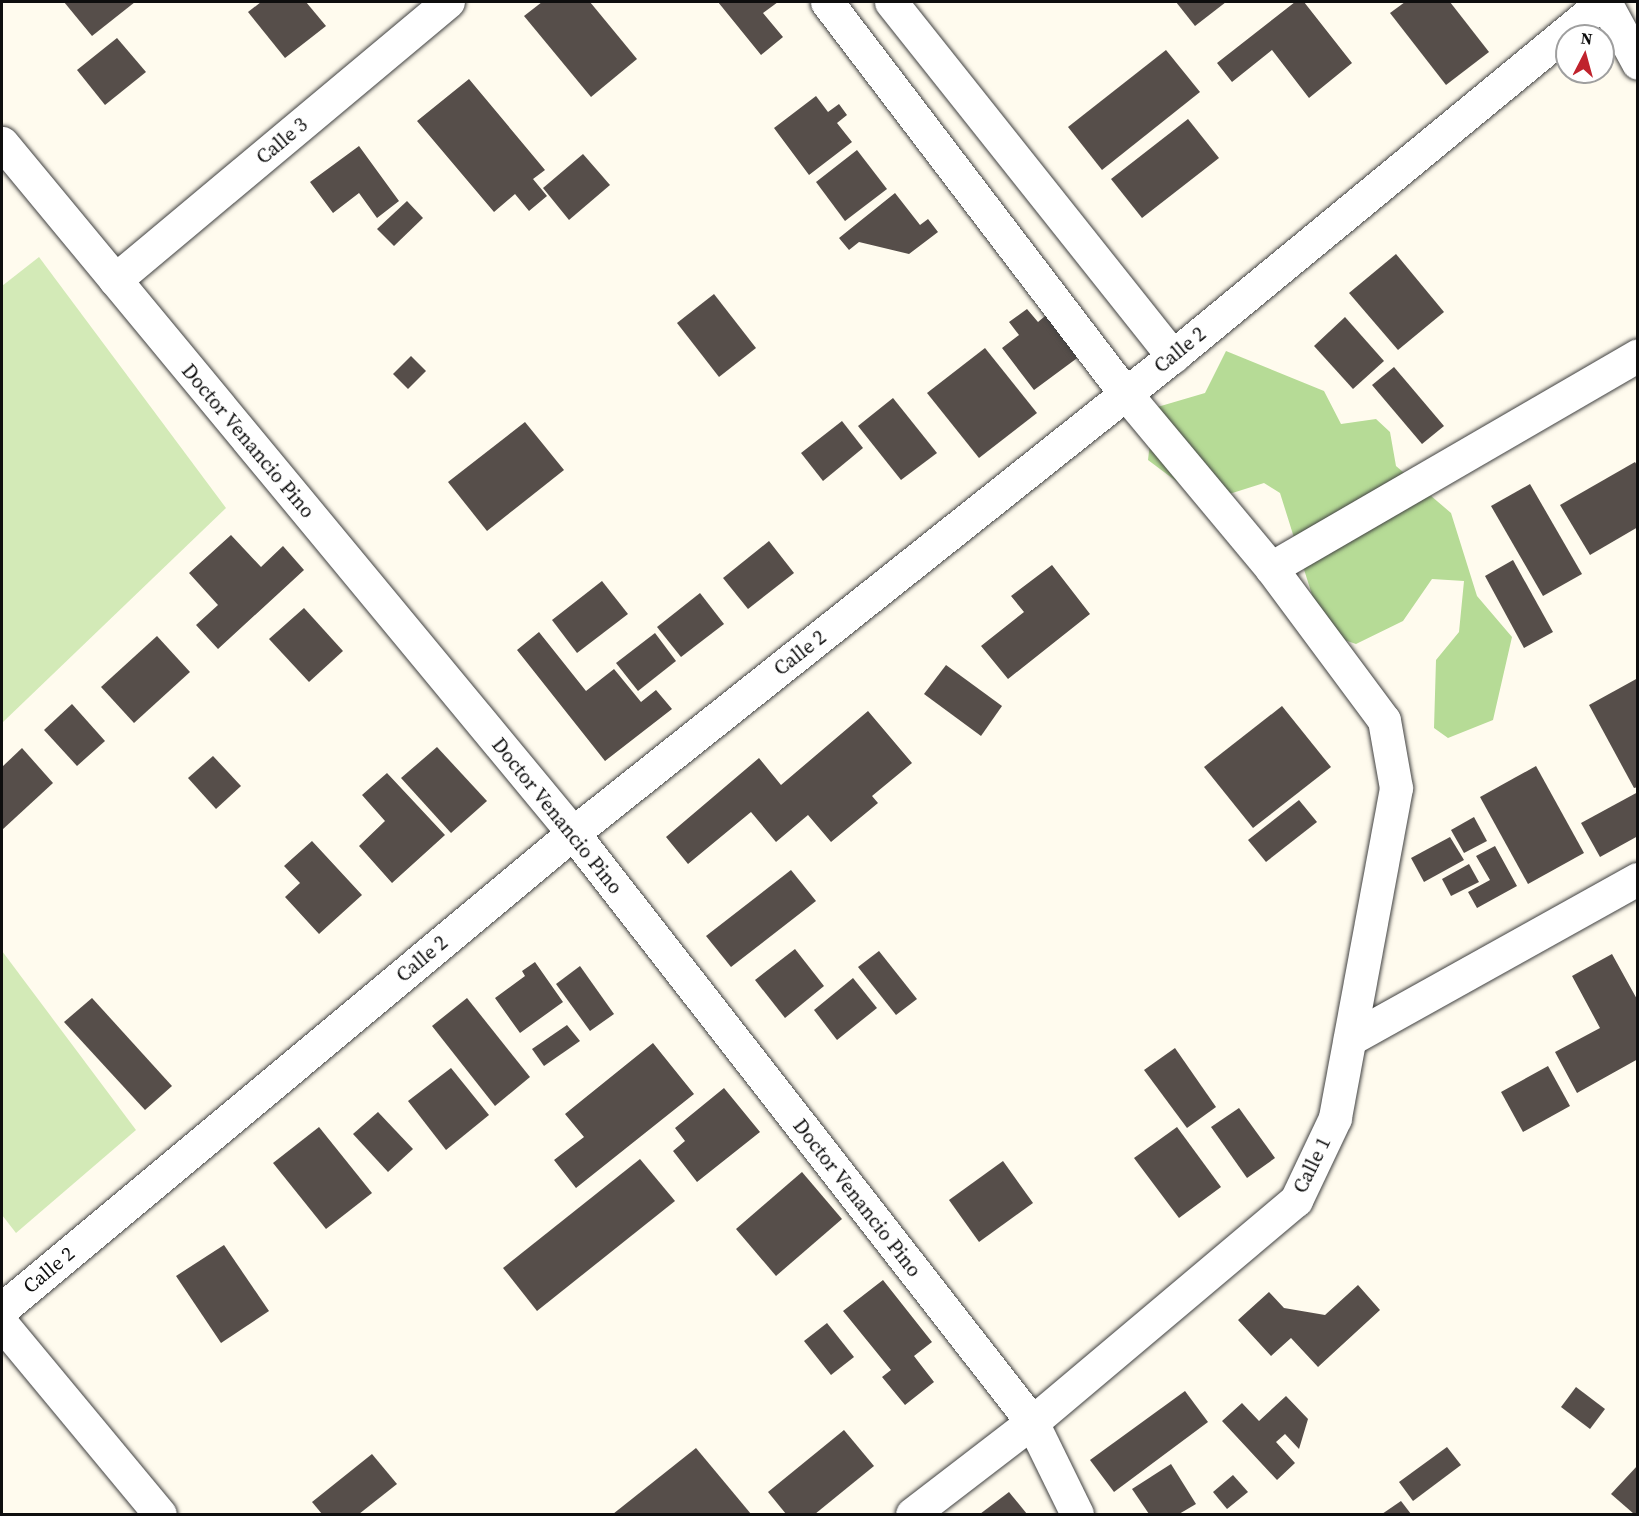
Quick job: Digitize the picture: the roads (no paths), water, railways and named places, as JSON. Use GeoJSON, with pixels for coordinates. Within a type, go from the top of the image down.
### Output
{"type":"FeatureCollection","features":[{"type":"Feature","properties":{"kind":"street","name":"Calle 3"},"geometry":{"type":"LineString","coordinates":[[115,280],[448,2]]}},
{"type":"Feature","properties":{"kind":"street","name":"Calle 1"},"geometry":{"type":"LineString","coordinates":[[827,2],[1126,394],[1271,568],[1384,720],[1396,788],[1335,1118],[1296,1200],[1032,1422],[912,1515]]}},
{"type":"Feature","properties":{"kind":"street"},"geometry":{"type":"LineString","coordinates":[[891,2],[1173,356]]}},
{"type":"Feature","properties":{"kind":"street","name":"Calle 2"},"geometry":{"type":"LineString","coordinates":[[2,1309],[573,833],[1126,394],[1604,2]]}},
{"type":"Feature","properties":{"kind":"street"},"geometry":{"type":"LineString","coordinates":[[1604,2],[1638,63]]}},
{"type":"Feature","properties":{"kind":"street","name":"Doctor Venancio Pino"},"geometry":{"type":"LineString","coordinates":[[2,143],[573,833],[1032,1422],[1077,1515]]}},
{"type":"Feature","properties":{"kind":"street"},"geometry":{"type":"LineString","coordinates":[[1271,568],[1638,355]]}},
{"type":"Feature","properties":{"kind":"street"},"geometry":{"type":"LineString","coordinates":[[1350,1039],[1638,879]]}},
{"type":"Feature","properties":{"kind":"street"},"geometry":{"type":"LineString","coordinates":[[2,1324],[160,1515]]}}]}
